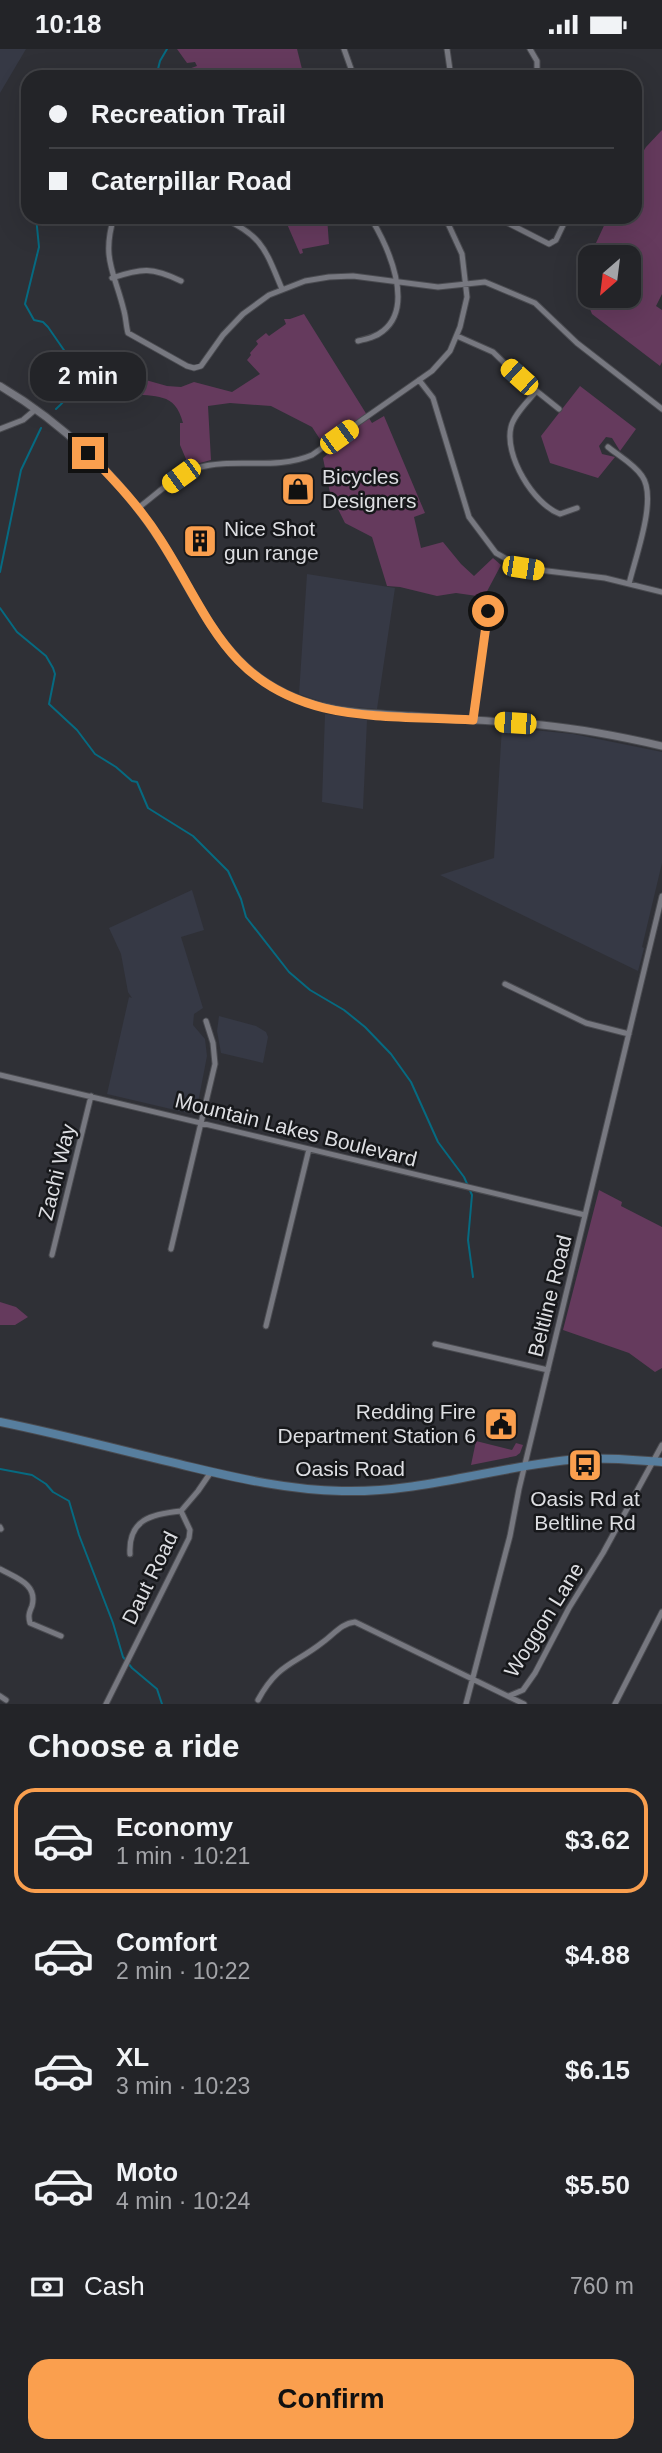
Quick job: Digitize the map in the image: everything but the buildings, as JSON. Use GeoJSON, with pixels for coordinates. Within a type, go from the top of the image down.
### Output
{"type":"FeatureCollection","features":[{"type":"Feature","properties":{"kind":"main road","name":"Oasis Road"},"geometry":{"type":"LineString","coordinates":[[0,1422],[284,1487],[368,1491],[429,1485],[524,1467],[590,1459],[658,1462]]}},
{"type":"Feature","properties":{"kind":"street"},"geometry":{"type":"LineString","coordinates":[[344,49],[352,70]]}},
{"type":"Feature","properties":{"kind":"street"},"geometry":{"type":"LineString","coordinates":[[447,49],[450,70]]}},
{"type":"Feature","properties":{"kind":"street"},"geometry":{"type":"LineString","coordinates":[[530,49],[537,61],[537,70]]}},
{"type":"Feature","properties":{"kind":"street"},"geometry":{"type":"LineString","coordinates":[[113,224],[108,247],[127,330],[131,336],[184,365],[194,368],[203,364],[223,335],[243,314],[282,289],[329,277],[354,276],[438,287],[489,283],[535,303],[577,343],[662,409]]}},
{"type":"Feature","properties":{"kind":"street"},"geometry":{"type":"LineString","coordinates":[[237,224],[259,240],[282,289]]}},
{"type":"Feature","properties":{"kind":"street"},"geometry":{"type":"LineString","coordinates":[[358,341],[378,335],[390,324],[396,306],[397,282],[389,254],[374,224]]}},
{"type":"Feature","properties":{"kind":"street"},"geometry":{"type":"LineString","coordinates":[[138,508],[196,468],[287,463],[312,455],[441,362],[457,337],[467,300],[460,249],[448,224]]}},
{"type":"Feature","properties":{"kind":"street"},"geometry":{"type":"LineString","coordinates":[[510,224],[549,244],[556,240],[564,224]]}},
{"type":"Feature","properties":{"kind":"street"},"geometry":{"type":"LineString","coordinates":[[113,278],[147,269],[162,272],[181,282]]}},
{"type":"Feature","properties":{"kind":"street"},"geometry":{"type":"LineString","coordinates":[[457,337],[493,352],[559,409]]}},
{"type":"Feature","properties":{"kind":"street"},"geometry":{"type":"LineString","coordinates":[[419,380],[435,403],[469,517],[496,553],[523,568],[605,579],[662,592]]}},
{"type":"Feature","properties":{"kind":"street"},"geometry":{"type":"LineString","coordinates":[[0,386],[36,409],[88,453],[138,508],[219,639],[240,663],[268,684],[301,701],[337,711],[581,729],[662,746]]}},
{"type":"Feature","properties":{"kind":"street"},"geometry":{"type":"LineString","coordinates":[[536,391],[514,419],[510,430],[517,465],[531,492],[548,508],[559,513],[577,508]]}},
{"type":"Feature","properties":{"kind":"street"},"geometry":{"type":"LineString","coordinates":[[0,429],[23,420],[36,409]]}},
{"type":"Feature","properties":{"kind":"street"},"geometry":{"type":"LineString","coordinates":[[608,447],[640,473],[648,492],[647,508],[629,584]]}},
{"type":"Feature","properties":{"kind":"street"},"geometry":{"type":"LineString","coordinates":[[473,720],[488,611]]}},
{"type":"Feature","properties":{"kind":"street","name":"Beltline Road"},"geometry":{"type":"LineString","coordinates":[[466,1704],[510,1536],[524,1467],[662,895]]}},
{"type":"Feature","properties":{"kind":"street"},"geometry":{"type":"LineString","coordinates":[[505,984],[586,1023],[629,1034]]}},
{"type":"Feature","properties":{"kind":"street"},"geometry":{"type":"LineString","coordinates":[[171,1248],[215,1064],[213,1043],[206,1021]]}},
{"type":"Feature","properties":{"kind":"street","name":"Mountain Lakes Boulevard"},"geometry":{"type":"LineString","coordinates":[[0,1075],[585,1216]]}},
{"type":"Feature","properties":{"kind":"street","name":"Zachi Way"},"geometry":{"type":"LineString","coordinates":[[52,1255],[92,1096]]}},
{"type":"Feature","properties":{"kind":"street"},"geometry":{"type":"LineString","coordinates":[[266,1326],[309,1149]]}},
{"type":"Feature","properties":{"kind":"street"},"geometry":{"type":"LineString","coordinates":[[435,1344],[548,1370]]}},
{"type":"Feature","properties":{"kind":"street","name":"Woggon Lane"},"geometry":{"type":"LineString","coordinates":[[508,1696],[523,1690],[535,1673],[569,1608],[658,1462],[662,1445]]}},
{"type":"Feature","properties":{"kind":"street","name":"Daut Road"},"geometry":{"type":"LineString","coordinates":[[106,1704],[189,1538],[190,1530],[181,1511],[211,1472]]}},
{"type":"Feature","properties":{"kind":"street"},"geometry":{"type":"LineString","coordinates":[[130,1554],[132,1535],[142,1522],[155,1514],[181,1511]]}},
{"type":"Feature","properties":{"kind":"street"},"geometry":{"type":"LineString","coordinates":[[0,1570],[33,1590],[34,1596],[28,1616],[30,1623],[61,1636]]}},
{"type":"Feature","properties":{"kind":"street"},"geometry":{"type":"LineString","coordinates":[[615,1704],[662,1612]]}},
{"type":"Feature","properties":{"kind":"street"},"geometry":{"type":"LineString","coordinates":[[258,1700],[270,1681],[292,1661],[321,1644],[346,1623],[355,1622],[524,1704]]}},
{"type":"Feature","properties":{"kind":"shaded area"},"geometry":{"type":"Polygon","coordinates":[[[0,49],[26,49],[0,93],[0,49]]]}},
{"type":"Feature","properties":{"kind":"shaded area"},"geometry":{"type":"Polygon","coordinates":[[[177,49],[297,49],[302,70],[186,70],[197,66],[195,62],[187,63],[177,49]]]}},
{"type":"Feature","properties":{"kind":"shaded area"},"geometry":{"type":"Polygon","coordinates":[[[662,130],[662,294],[656,306],[662,310],[660,366],[592,314],[590,308],[641,308],[641,245],[595,245],[605,224],[642,224],[642,154],[662,130]]]}},
{"type":"Feature","properties":{"kind":"shaded area"},"geometry":{"type":"Polygon","coordinates":[[[287,224],[328,224],[329,244],[302,249],[303,253],[300,254],[287,224]]]}},
{"type":"Feature","properties":{"kind":"shaded area"},"geometry":{"type":"Polygon","coordinates":[[[304,314],[372,423],[384,416],[425,513],[414,517],[421,548],[443,542],[474,576],[493,558],[501,565],[484,597],[456,593],[437,596],[387,586],[372,537],[345,523],[330,493],[323,458],[329,453],[312,427],[271,406],[230,403],[208,406],[211,460],[189,466],[180,445],[180,423],[183,423],[175,406],[163,398],[130,393],[126,382],[128,375],[167,386],[181,387],[194,382],[232,392],[260,374],[247,360],[258,344],[256,341],[286,324],[284,319],[304,314]]]}},
{"type":"Feature","properties":{"kind":"shaded area"},"geometry":{"type":"Polygon","coordinates":[[[580,386],[636,429],[620,451],[612,438],[606,437],[599,446],[602,454],[615,457],[598,478],[550,463],[541,436],[580,386]]]}},
{"type":"Feature","properties":{"kind":"shaded area"},"geometry":{"type":"Polygon","coordinates":[[[307,574],[395,588],[377,709],[332,705],[299,694],[307,574]]]}},
{"type":"Feature","properties":{"kind":"shaded area"},"geometry":{"type":"Polygon","coordinates":[[[325,714],[367,720],[363,809],[322,802],[325,714]]]}},
{"type":"Feature","properties":{"kind":"shaded area"},"geometry":{"type":"Polygon","coordinates":[[[502,727],[573,734],[662,752],[662,863],[638,971],[440,875],[494,858],[502,727]]]}},
{"type":"Feature","properties":{"kind":"shaded area"},"geometry":{"type":"Polygon","coordinates":[[[192,890],[204,930],[181,937],[203,1008],[194,1014],[193,1025],[205,1039],[207,1056],[197,1108],[188,1113],[107,1094],[129,997],[132,998],[128,992],[121,954],[109,928],[192,890]]]}},
{"type":"Feature","properties":{"kind":"shaded area"},"geometry":{"type":"Polygon","coordinates":[[[219,1016],[256,1026],[266,1032],[268,1037],[263,1063],[221,1053],[217,1031],[219,1016]]]}},
{"type":"Feature","properties":{"kind":"shaded area"},"geometry":{"type":"Polygon","coordinates":[[[599,1190],[622,1202],[621,1206],[662,1227],[662,1368],[655,1372],[629,1353],[563,1330],[599,1190]]]}},
{"type":"Feature","properties":{"kind":"shaded area"},"geometry":{"type":"Polygon","coordinates":[[[0,1302],[16,1307],[28,1317],[15,1325],[0,1325],[0,1302]]]}},
{"type":"Feature","properties":{"kind":"shaded area"},"geometry":{"type":"Polygon","coordinates":[[[476,1441],[512,1450],[516,1443],[523,1445],[516,1456],[471,1465],[476,1441]]]}},
{"type":"Feature","properties":{"kind":"waterway"},"geometry":{"type":"LineString","coordinates":[[158,70],[167,49]]}},
{"type":"Feature","properties":{"kind":"waterway"},"geometry":{"type":"LineString","coordinates":[[37,224],[39,247],[25,304],[34,320],[43,322],[48,327],[77,369],[74,386],[56,409]]}},
{"type":"Feature","properties":{"kind":"waterway"},"geometry":{"type":"LineString","coordinates":[[0,572],[21,470],[41,428]]}},
{"type":"Feature","properties":{"kind":"waterway"},"geometry":{"type":"LineString","coordinates":[[0,608],[17,632],[46,656],[53,668],[55,674],[49,704],[77,730],[95,754],[137,782],[148,808],[193,836],[228,871],[246,917],[289,972],[310,990],[344,1010],[365,1027],[391,1054],[411,1082],[438,1142],[464,1177],[472,1195],[468,1240],[473,1277]]}},
{"type":"Feature","properties":{"kind":"waterway"},"geometry":{"type":"LineString","coordinates":[[0,1469],[32,1475],[69,1501],[123,1657],[157,1689],[162,1704]]}},
{"type":"Feature","properties":{"kind":"place","name":"Bicycles Designers"},"geometry":{"type":"Point","coordinates":[298,489]}},
{"type":"Feature","properties":{"kind":"place","name":"Nice Shot gun range"},"geometry":{"type":"Point","coordinates":[200,541]}},
{"type":"Feature","properties":{"kind":"place","name":"Redding Fire Department Station 6"},"geometry":{"type":"Point","coordinates":[501,1424]}},
{"type":"Feature","properties":{"kind":"place","name":"Oasis Rd at Beltline Rd"},"geometry":{"type":"Point","coordinates":[585,1465]}},
{"type":"Feature","properties":{"kind":"route"},"geometry":{"type":"LineString","coordinates":[[88,453],[120,486],[159,537],[212,629],[234,657],[273,688],[297,699],[347,713],[473,720],[488,611]]}}]}
